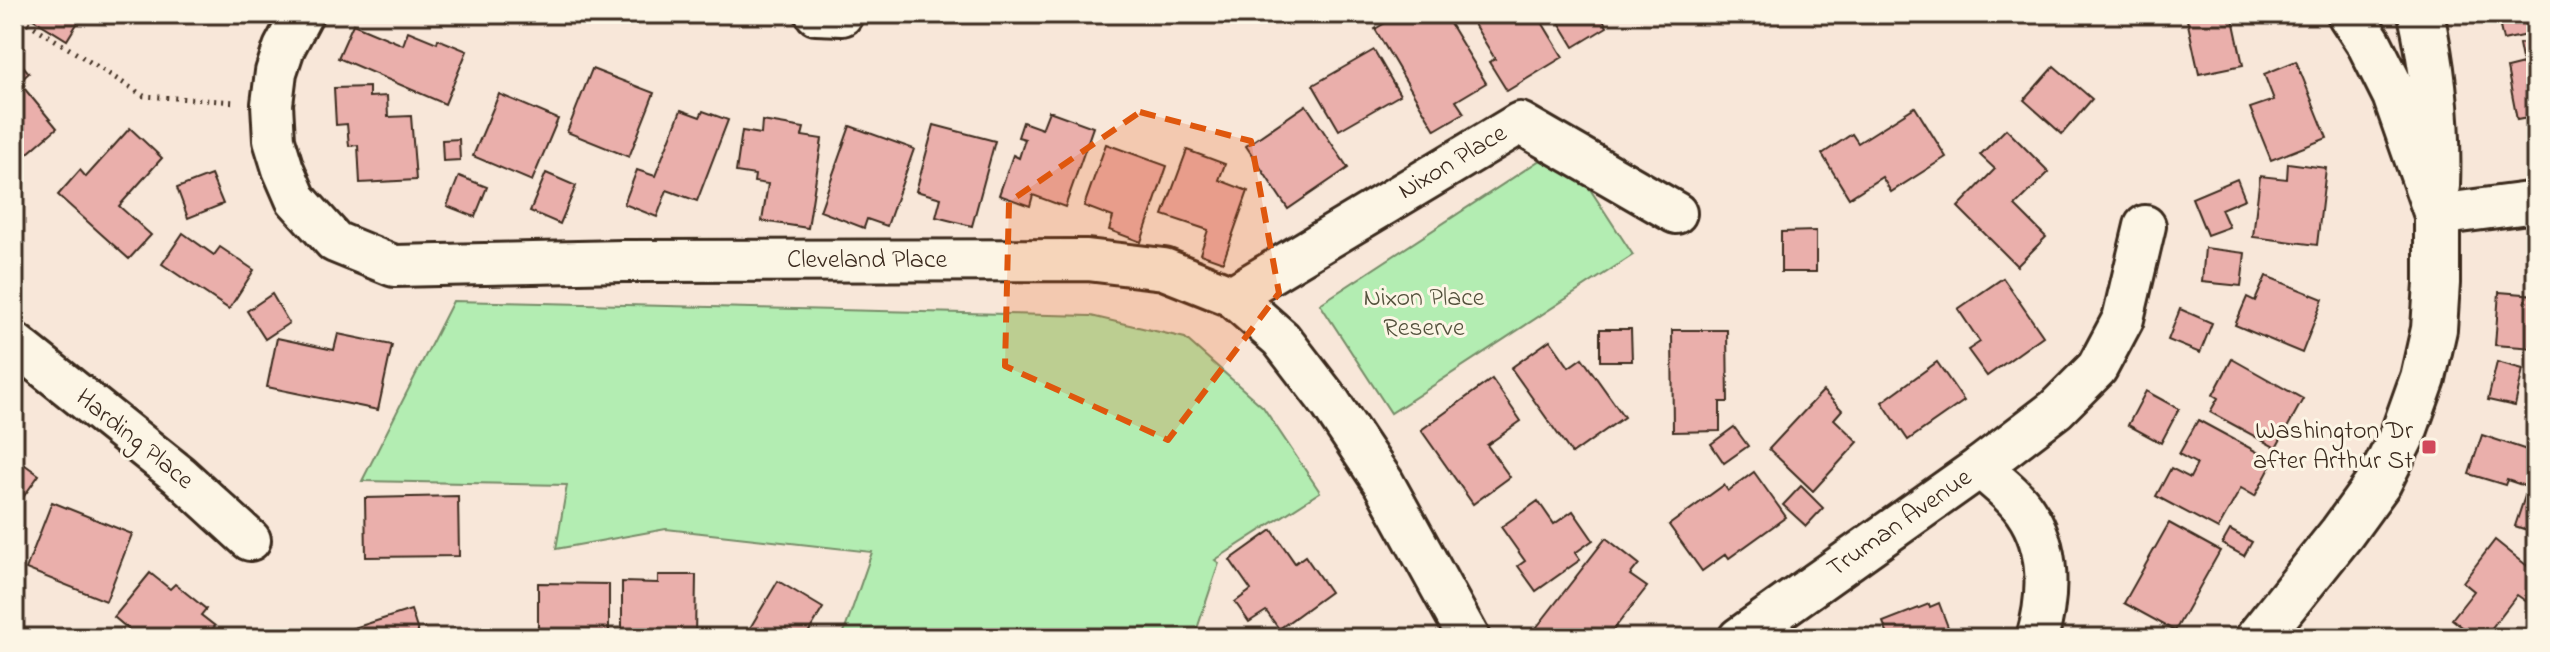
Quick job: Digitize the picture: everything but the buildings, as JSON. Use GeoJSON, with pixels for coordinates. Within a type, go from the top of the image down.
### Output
{"type":"FeatureCollection","features":[{"type":"Feature","properties":{"kind":"street","name":"Cleveland Place"},"geometry":{"type":"LineString","coordinates":[[302,14],[284,48],[276,72],[272,104],[274,140],[296,199],[335,242],[394,266],[623,261],[1087,260],[1164,269],[1232,296],[1281,339],[1331,404],[1383,482],[1469,638]]}},
{"type":"Feature","properties":{"kind":"street"},"geometry":{"type":"LineString","coordinates":[[816,14],[842,15]]}},
{"type":"Feature","properties":{"kind":"street"},"geometry":{"type":"LineString","coordinates":[[2350,14],[2369,43],[2395,95],[2437,215]]}},
{"type":"Feature","properties":{"kind":"street"},"geometry":{"type":"LineString","coordinates":[[2258,638],[2379,482],[2403,434],[2423,378],[2434,329],[2439,141],[2436,92],[2421,14]]}},
{"type":"Feature","properties":{"kind":"street","name":"Nixon Place"},"geometry":{"type":"LineString","coordinates":[[1232,296],[1520,123],[1676,213]]}},
{"type":"Feature","properties":{"kind":"street"},"geometry":{"type":"LineString","coordinates":[[2437,215],[2536,202]]}},
{"type":"Feature","properties":{"kind":"street"},"geometry":{"type":"LineString","coordinates":[[1980,467],[2056,409],[2097,368],[2123,319],[2145,226]]}},
{"type":"Feature","properties":{"kind":"street","name":"Harding Place"},"geometry":{"type":"LineString","coordinates":[[14,343],[179,475],[250,540]]}},
{"type":"Feature","properties":{"kind":"street","name":"Truman Avenue"},"geometry":{"type":"LineString","coordinates":[[1739,638],[1980,467],[2026,511],[2036,534],[2044,560],[2046,586],[2045,613],[2037,638]]}},
{"type":"Feature","properties":{"kind":"path"},"geometry":{"type":"LineString","coordinates":[[14,14],[144,96],[272,104]]}},
{"type":"Feature","properties":{"kind":"highlighted area"},"geometry":{"type":"Polygon","coordinates":[[[1140,112],[1251,141],[1279,293],[1168,440],[1005,366],[1009,202],[1140,112]]]}},
{"type":"Feature","properties":{"kind":"green space","name":"Nixon Place Reserve"},"geometry":{"type":"Polygon","coordinates":[[[1543,158],[1584,180],[1633,255],[1391,413],[1320,304],[1543,158]]]}},
{"type":"Feature","properties":{"kind":"green space"},"geometry":{"type":"Polygon","coordinates":[[[453,301],[1091,316],[1185,338],[1263,407],[1320,492],[1215,560],[1219,563],[1194,638],[842,638],[872,552],[666,529],[556,549],[567,485],[362,481],[453,301]]]}},
{"type":"Feature","properties":{"kind":"place","name":"Washington Dr after Arthur St"},"geometry":{"type":"Point","coordinates":[2429,447]}}]}
